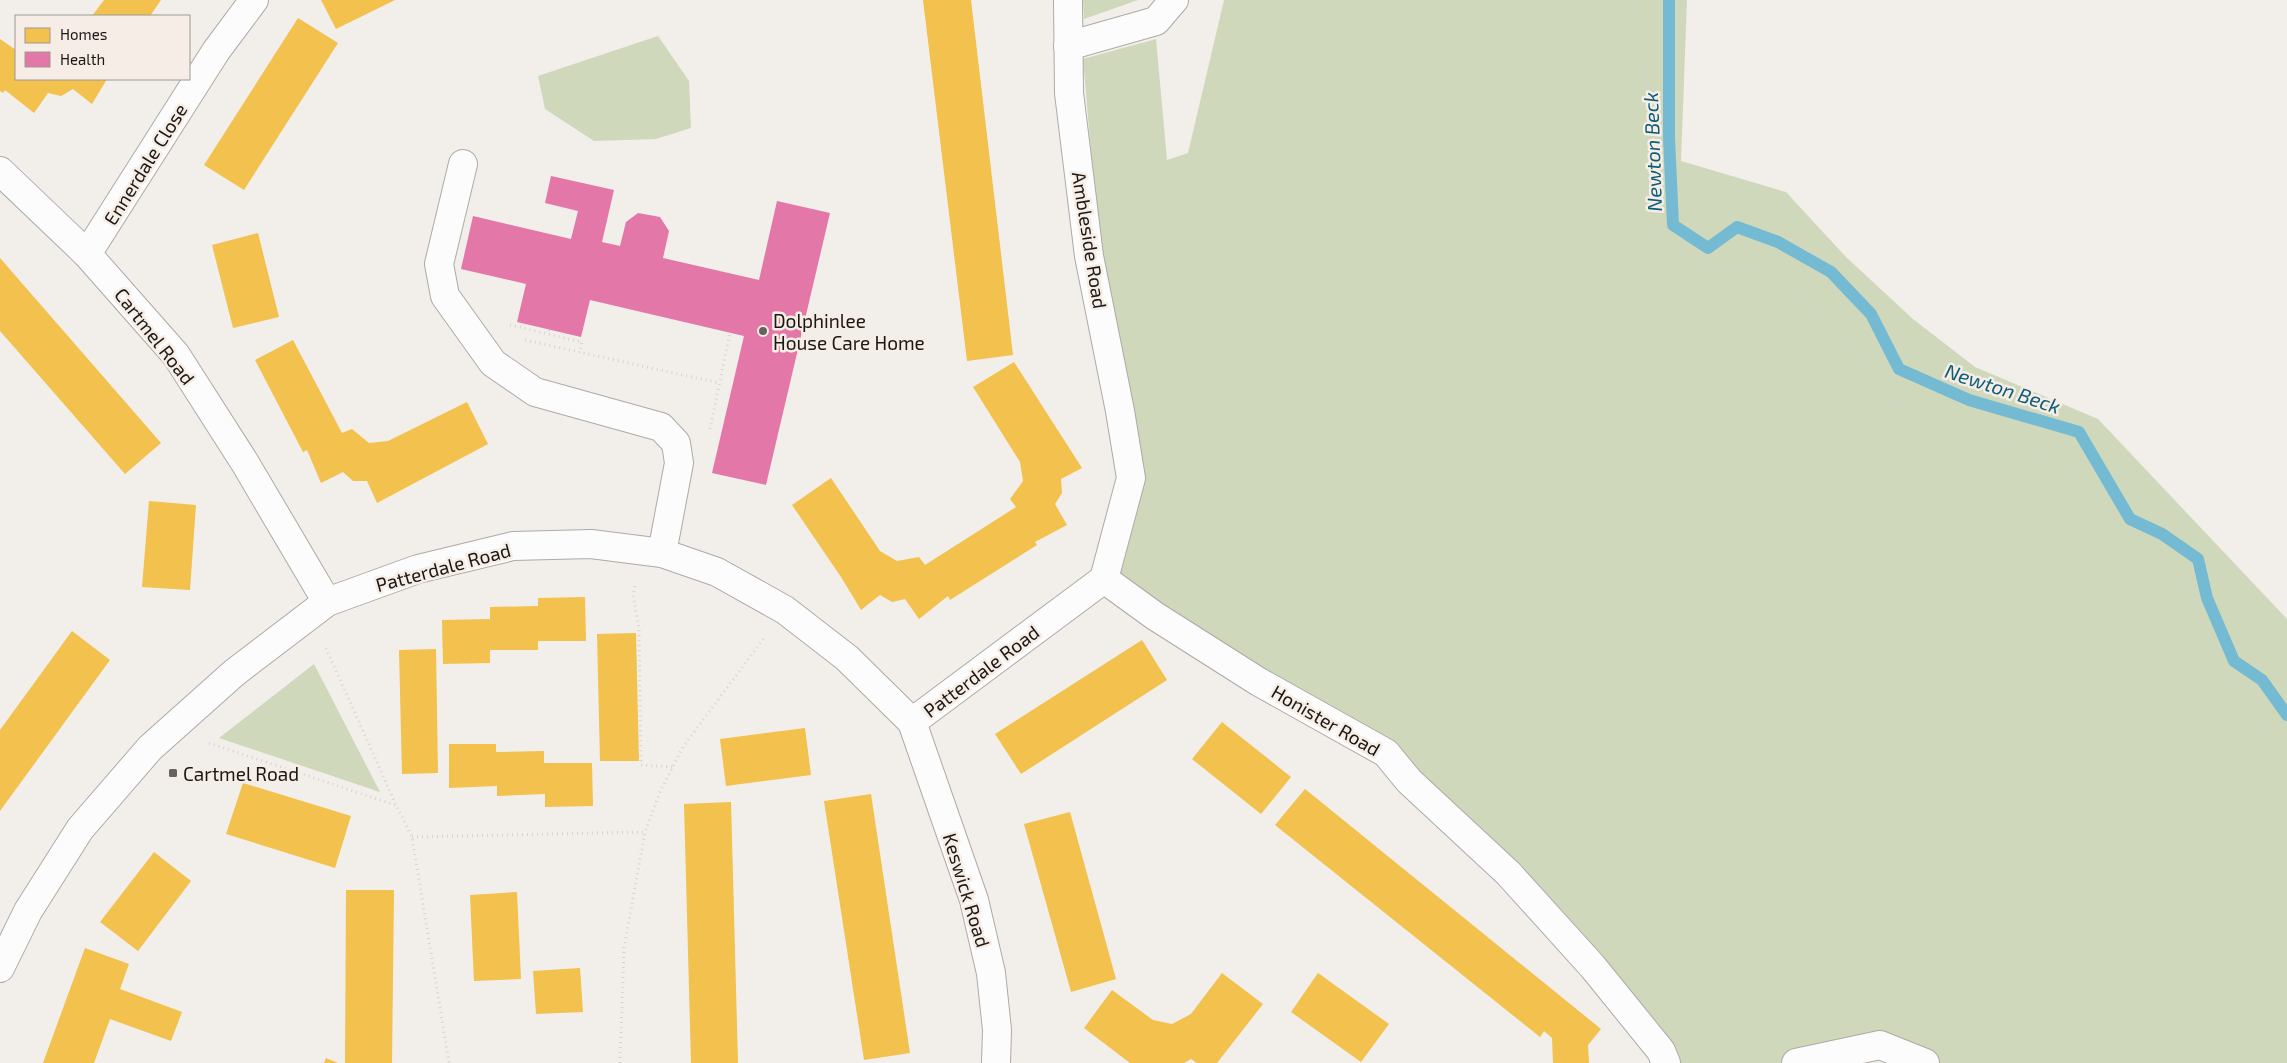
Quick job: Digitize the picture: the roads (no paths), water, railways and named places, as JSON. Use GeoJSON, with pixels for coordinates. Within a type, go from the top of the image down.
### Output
{"type":"FeatureCollection","features":[{"type":"Feature","properties":{"kind":"street","name":"Ennerdale Close"},"geometry":{"type":"LineString","coordinates":[[87,254],[216,51],[254,0]]}},
{"type":"Feature","properties":{"kind":"street","name":"Ambleside Road"},"geometry":{"type":"LineString","coordinates":[[1068,0],[1069,93],[1089,256],[1120,410],[1130,478],[1104,579]]}},
{"type":"Feature","properties":{"kind":"street"},"geometry":{"type":"LineString","coordinates":[[1068,46],[1156,21],[1174,0]]}},
{"type":"Feature","properties":{"kind":"street"},"geometry":{"type":"LineString","coordinates":[[463,164],[439,264],[445,296],[493,363],[535,392],[661,427],[676,443],[680,463],[654,552]]}},
{"type":"Feature","properties":{"kind":"street","name":"Cartmel Road"},"geometry":{"type":"LineString","coordinates":[[0,171],[87,254],[176,355],[245,463],[319,607]]}},
{"type":"Feature","properties":{"kind":"street","name":"Patterdale Road"},"geometry":{"type":"LineString","coordinates":[[0,968],[28,911],[80,829],[150,748],[234,673],[319,607],[418,569],[513,546],[591,544],[654,552],[718,572],[785,610],[847,658],[912,722],[1104,579]]}},
{"type":"Feature","properties":{"kind":"street","name":"Honister Road"},"geometry":{"type":"LineString","coordinates":[[1104,579],[1156,616],[1259,682],[1386,753],[1409,781],[1508,873],[1594,967],[1661,1051],[1666,1063]]}},
{"type":"Feature","properties":{"kind":"street","name":"Keswick Road"},"geometry":{"type":"LineString","coordinates":[[912,722],[974,900],[991,973],[997,1030],[996,1063]]}},
{"type":"Feature","properties":{"kind":"street"},"geometry":{"type":"LineString","coordinates":[[1796,1063],[1880,1045],[1926,1063]]}},
{"type":"Feature","properties":{"kind":"waterway","name":"Newton Beck"},"geometry":{"type":"LineString","coordinates":[[1669,0],[1669,138],[1673,225],[1708,248],[1737,227],[1778,242],[1831,272],[1871,314],[1899,369],[1969,400],[2079,432],[2130,519],[2162,534],[2198,559],[2207,598],[2234,661],[2262,680],[2287,715]]}},
{"type":"Feature","properties":{"kind":"place","name":"Dolphinlee House Care Home"},"geometry":{"type":"Point","coordinates":[763,331]}},
{"type":"Feature","properties":{"kind":"place","name":"Cartmel Road"},"geometry":{"type":"Point","coordinates":[173,773]}}]}
